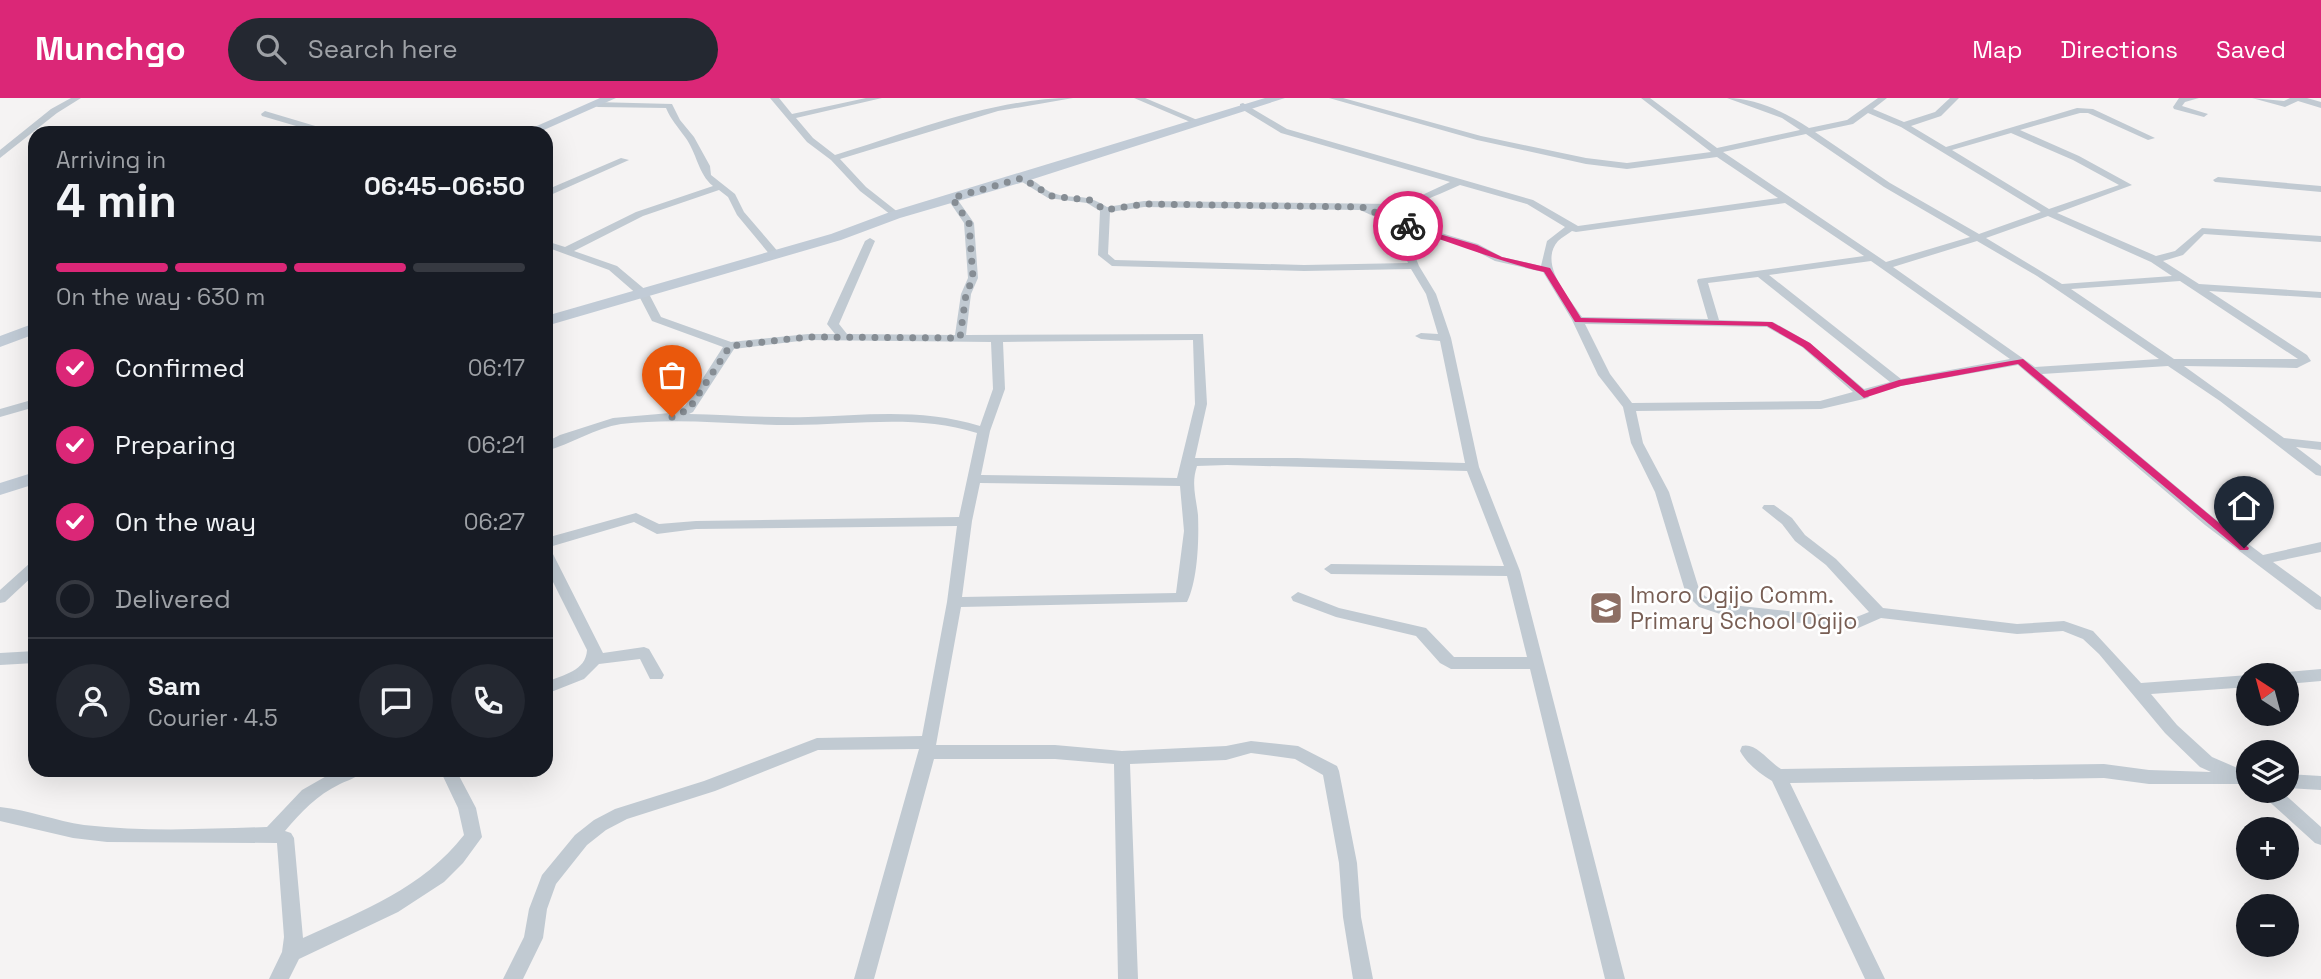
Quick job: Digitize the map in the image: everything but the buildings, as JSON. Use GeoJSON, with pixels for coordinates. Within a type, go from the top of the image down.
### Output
{"type":"FeatureCollection","features":[{"type":"Feature","properties":{"kind":"street"},"geometry":{"type":"LineString","coordinates":[[36,126],[54,111],[77,98]]}},
{"type":"Feature","properties":{"kind":"street"},"geometry":{"type":"LineString","coordinates":[[544,126],[610,98]]}},
{"type":"Feature","properties":{"kind":"street"},"geometry":{"type":"LineString","coordinates":[[774,98],[810,140],[834,158],[863,190],[895,215]]}},
{"type":"Feature","properties":{"kind":"street"},"geometry":{"type":"LineString","coordinates":[[791,117],[878,98]]}},
{"type":"Feature","properties":{"kind":"street"},"geometry":{"type":"LineString","coordinates":[[994,98],[1015,105]]}},
{"type":"Feature","properties":{"kind":"street"},"geometry":{"type":"LineString","coordinates":[[834,158],[881,142],[1015,105],[1069,98]]}},
{"type":"Feature","properties":{"kind":"street"},"geometry":{"type":"LineString","coordinates":[[1138,98],[1198,122]]}},
{"type":"Feature","properties":{"kind":"street"},"geometry":{"type":"LineString","coordinates":[[553,319],[836,237],[895,215],[1022,178],[1244,106],[1279,98]]}},
{"type":"Feature","properties":{"kind":"street"},"geometry":{"type":"LineString","coordinates":[[1333,98],[1480,138],[1586,162],[1627,166],[1717,152],[1850,122],[1883,98]]}},
{"type":"Feature","properties":{"kind":"street"},"geometry":{"type":"LineString","coordinates":[[1645,98],[1785,200],[1880,262],[2020,361],[2210,522],[2321,605]]}},
{"type":"Feature","properties":{"kind":"street"},"geometry":{"type":"LineString","coordinates":[[1731,98],[1776,111],[1887,185],[1980,237],[2061,287],[2224,398],[2321,472]]}},
{"type":"Feature","properties":{"kind":"street"},"geometry":{"type":"LineString","coordinates":[[1905,125],[1938,114],[1955,98]]}},
{"type":"Feature","properties":{"kind":"street"},"geometry":{"type":"LineString","coordinates":[[2195,98],[2182,100],[2177,107],[2204,114]]}},
{"type":"Feature","properties":{"kind":"street"},"geometry":{"type":"LineString","coordinates":[[2256,98],[2285,104],[2297,98],[2321,105]]}},
{"type":"Feature","properties":{"kind":"street"},"geometry":{"type":"LineString","coordinates":[[598,104],[669,106],[676,121],[690,137],[705,166],[707,176],[732,197],[740,213],[775,254]]}},
{"type":"Feature","properties":{"kind":"street"},"geometry":{"type":"LineString","coordinates":[[1244,106],[1284,131],[1531,201],[1569,228],[1585,230],[1785,200]]}},
{"type":"Feature","properties":{"kind":"street"},"geometry":{"type":"LineString","coordinates":[[1867,110],[1905,125],[2047,212],[2155,260],[2303,357],[2305,361],[2297,364],[2168,362],[2032,371]]}},
{"type":"Feature","properties":{"kind":"street"},"geometry":{"type":"LineString","coordinates":[[1944,150],[2080,110],[2090,110],[2151,138]]}},
{"type":"Feature","properties":{"kind":"street"},"geometry":{"type":"LineString","coordinates":[[265,114],[305,126]]}},
{"type":"Feature","properties":{"kind":"street"},"geometry":{"type":"LineString","coordinates":[[1715,324],[1702,281],[1880,262],[1980,237],[2127,185],[2076,158],[2014,131]]}},
{"type":"Feature","properties":{"kind":"street"},"geometry":{"type":"LineString","coordinates":[[0,155],[28,132]]}},
{"type":"Feature","properties":{"kind":"street"},"geometry":{"type":"LineString","coordinates":[[553,191],[624,160]]}},
{"type":"Feature","properties":{"kind":"street"},"geometry":{"type":"LineString","coordinates":[[1022,178],[1051,196],[1090,200],[1105,210],[1144,204],[1362,207],[1474,246],[1499,259],[1547,270]]}},
{"type":"Feature","properties":{"kind":"street"},"geometry":{"type":"LineString","coordinates":[[2218,180],[2321,189]]}},
{"type":"Feature","properties":{"kind":"street"},"geometry":{"type":"LineString","coordinates":[[1393,216],[1460,181]]}},
{"type":"Feature","properties":{"kind":"street"},"geometry":{"type":"LineString","coordinates":[[564,252],[619,221],[720,187]]}},
{"type":"Feature","properties":{"kind":"street"},"geometry":{"type":"LineString","coordinates":[[952,198],[969,223],[973,278],[966,294],[960,338]]}},
{"type":"Feature","properties":{"kind":"street"},"geometry":{"type":"LineString","coordinates":[[1105,210],[1103,255],[1112,262],[1304,268],[1414,265]]}},
{"type":"Feature","properties":{"kind":"street"},"geometry":{"type":"LineString","coordinates":[[1393,216],[1414,265],[1431,294],[1445,338],[1472,467],[1513,571],[1615,979]]}},
{"type":"Feature","properties":{"kind":"street"},"geometry":{"type":"LineString","coordinates":[[1569,228],[1552,240],[1546,260],[1547,270],[1578,320],[1604,375],[1629,407],[1637,443],[1662,492],[1693,594],[1704,603],[1720,609],[1856,624],[1880,613],[2017,629],[2064,626],[2088,635],[2171,729],[2206,762],[2236,775]]}},
{"type":"Feature","properties":{"kind":"street"},"geometry":{"type":"LineString","coordinates":[[2155,260],[2179,253],[2202,231],[2321,239]]}},
{"type":"Feature","properties":{"kind":"street"},"geometry":{"type":"LineString","coordinates":[[807,337],[833,324],[859,272],[870,241]]}},
{"type":"Feature","properties":{"kind":"street"},"geometry":{"type":"LineString","coordinates":[[553,247],[613,268],[644,294],[656,319],[730,346],[807,337],[998,339],[1199,336],[1201,404],[1184,482],[974,479]]}},
{"type":"Feature","properties":{"kind":"street"},"geometry":{"type":"LineString","coordinates":[[1760,273],[1899,383]]}},
{"type":"Feature","properties":{"kind":"street"},"geometry":{"type":"LineString","coordinates":[[2061,287],[2182,278]]}},
{"type":"Feature","properties":{"kind":"street"},"geometry":{"type":"LineString","coordinates":[[2198,287],[2321,295]]}},
{"type":"Feature","properties":{"kind":"street"},"geometry":{"type":"LineString","coordinates":[[1578,320],[1769,324],[1806,345],[1864,395]]}},
{"type":"Feature","properties":{"kind":"street"},"geometry":{"type":"LineString","coordinates":[[833,324],[843,337]]}},
{"type":"Feature","properties":{"kind":"street"},"geometry":{"type":"LineString","coordinates":[[0,342],[28,331]]}},
{"type":"Feature","properties":{"kind":"street"},"geometry":{"type":"LineString","coordinates":[[1421,336],[1445,338]]}},
{"type":"Feature","properties":{"kind":"street"},"geometry":{"type":"LineString","coordinates":[[864,979],[927,747],[954,602],[965,522],[984,431],[999,389],[998,339]]}},
{"type":"Feature","properties":{"kind":"street"},"geometry":{"type":"LineString","coordinates":[[672,417],[689,409],[730,346]]}},
{"type":"Feature","properties":{"kind":"street"},"geometry":{"type":"LineString","coordinates":[[1629,407],[1821,405],[1899,383],[2020,361]]}},
{"type":"Feature","properties":{"kind":"street"},"geometry":{"type":"LineString","coordinates":[[0,413],[28,405]]}},
{"type":"Feature","properties":{"kind":"street"},"geometry":{"type":"LineString","coordinates":[[553,444],[617,421],[672,417],[807,421],[882,415],[956,421],[984,431]]}},
{"type":"Feature","properties":{"kind":"street"},"geometry":{"type":"LineString","coordinates":[[2278,440],[2321,446]]}},
{"type":"Feature","properties":{"kind":"street"},"geometry":{"type":"LineString","coordinates":[[954,602],[1182,598],[1189,567],[1191,517],[1184,481],[1192,462],[1254,460],[1332,465],[1472,467]]}},
{"type":"Feature","properties":{"kind":"street"},"geometry":{"type":"LineString","coordinates":[[0,489],[28,480]]}},
{"type":"Feature","properties":{"kind":"street"},"geometry":{"type":"LineString","coordinates":[[1769,508],[1787,521],[1800,538],[1831,562],[1880,613]]}},
{"type":"Feature","properties":{"kind":"street"},"geometry":{"type":"LineString","coordinates":[[553,541],[636,517],[657,529],[696,525],[965,522]]}},
{"type":"Feature","properties":{"kind":"street"},"geometry":{"type":"LineString","coordinates":[[2261,560],[2321,547]]}},
{"type":"Feature","properties":{"kind":"street"},"geometry":{"type":"LineString","coordinates":[[553,568],[595,650],[596,659],[593,667],[553,685]]}},
{"type":"Feature","properties":{"kind":"street"},"geometry":{"type":"LineString","coordinates":[[1331,569],[1513,571]]}},
{"type":"Feature","properties":{"kind":"street"},"geometry":{"type":"LineString","coordinates":[[0,598],[28,572]]}},
{"type":"Feature","properties":{"kind":"street"},"geometry":{"type":"LineString","coordinates":[[1298,597],[1336,612],[1421,632],[1429,637],[1439,656],[1451,663],[1535,663]]}},
{"type":"Feature","properties":{"kind":"street"},"geometry":{"type":"LineString","coordinates":[[596,659],[644,653],[656,675]]}},
{"type":"Feature","properties":{"kind":"street"},"geometry":{"type":"LineString","coordinates":[[0,659],[28,657]]}},
{"type":"Feature","properties":{"kind":"street"},"geometry":{"type":"LineString","coordinates":[[2300,677],[2321,675]]}},
{"type":"Feature","properties":{"kind":"street"},"geometry":{"type":"LineString","coordinates":[[2138,689],[2236,682]]}},
{"type":"Feature","properties":{"kind":"street"},"geometry":{"type":"LineString","coordinates":[[513,979],[533,938],[538,909],[548,881],[568,854],[600,825],[621,814],[709,786],[817,744],[1055,752],[1122,758],[1226,753],[1251,747],[1298,753],[1331,771],[1348,863],[1352,917],[1363,979]]}},
{"type":"Feature","properties":{"kind":"street"},"geometry":{"type":"LineString","coordinates":[[1748,751],[1763,767],[1778,776],[2092,771],[2149,777],[2236,780]]}},
{"type":"Feature","properties":{"kind":"street"},"geometry":{"type":"LineString","coordinates":[[1122,758],[1121,819],[1128,918],[1128,979]]}},
{"type":"Feature","properties":{"kind":"street"},"geometry":{"type":"LineString","coordinates":[[1778,776],[1874,979]]}},
{"type":"Feature","properties":{"kind":"street"},"geometry":{"type":"LineString","coordinates":[[272,834],[302,797],[338,777]]}},
{"type":"Feature","properties":{"kind":"street"},"geometry":{"type":"LineString","coordinates":[[292,953],[401,900],[463,853],[473,837],[467,808],[452,777]]}},
{"type":"Feature","properties":{"kind":"street"},"geometry":{"type":"LineString","coordinates":[[2299,782],[2321,783]]}},
{"type":"Feature","properties":{"kind":"street"},"geometry":{"type":"LineString","coordinates":[[2282,803],[2321,838]]}},
{"type":"Feature","properties":{"kind":"street"},"geometry":{"type":"LineString","coordinates":[[0,814],[19,815],[80,832],[129,836],[272,834],[285,838],[294,937],[292,953],[279,979]]}},
{"type":"Feature","properties":{"kind":"way so far"},"geometry":{"type":"LineString","coordinates":[[672,417],[689,409],[730,346],[807,337],[960,338],[966,294],[973,278],[969,223],[952,198],[1022,178],[1051,196],[1090,200],[1105,210],[1144,204],[1362,207],[1408,226]]}},
{"type":"Feature","properties":{"kind":"place","name":"Imoro Ogijo Comm. Primary School Ogijo"},"geometry":{"type":"Point","coordinates":[1606,608]}},
{"type":"Feature","properties":{"kind":"route"},"geometry":{"type":"LineString","coordinates":[[1408,226],[1474,246],[1499,259],[1547,270],[1578,320],[1769,324],[1806,345],[1864,395],[1899,383],[2020,361],[2244,548]]}}]}
